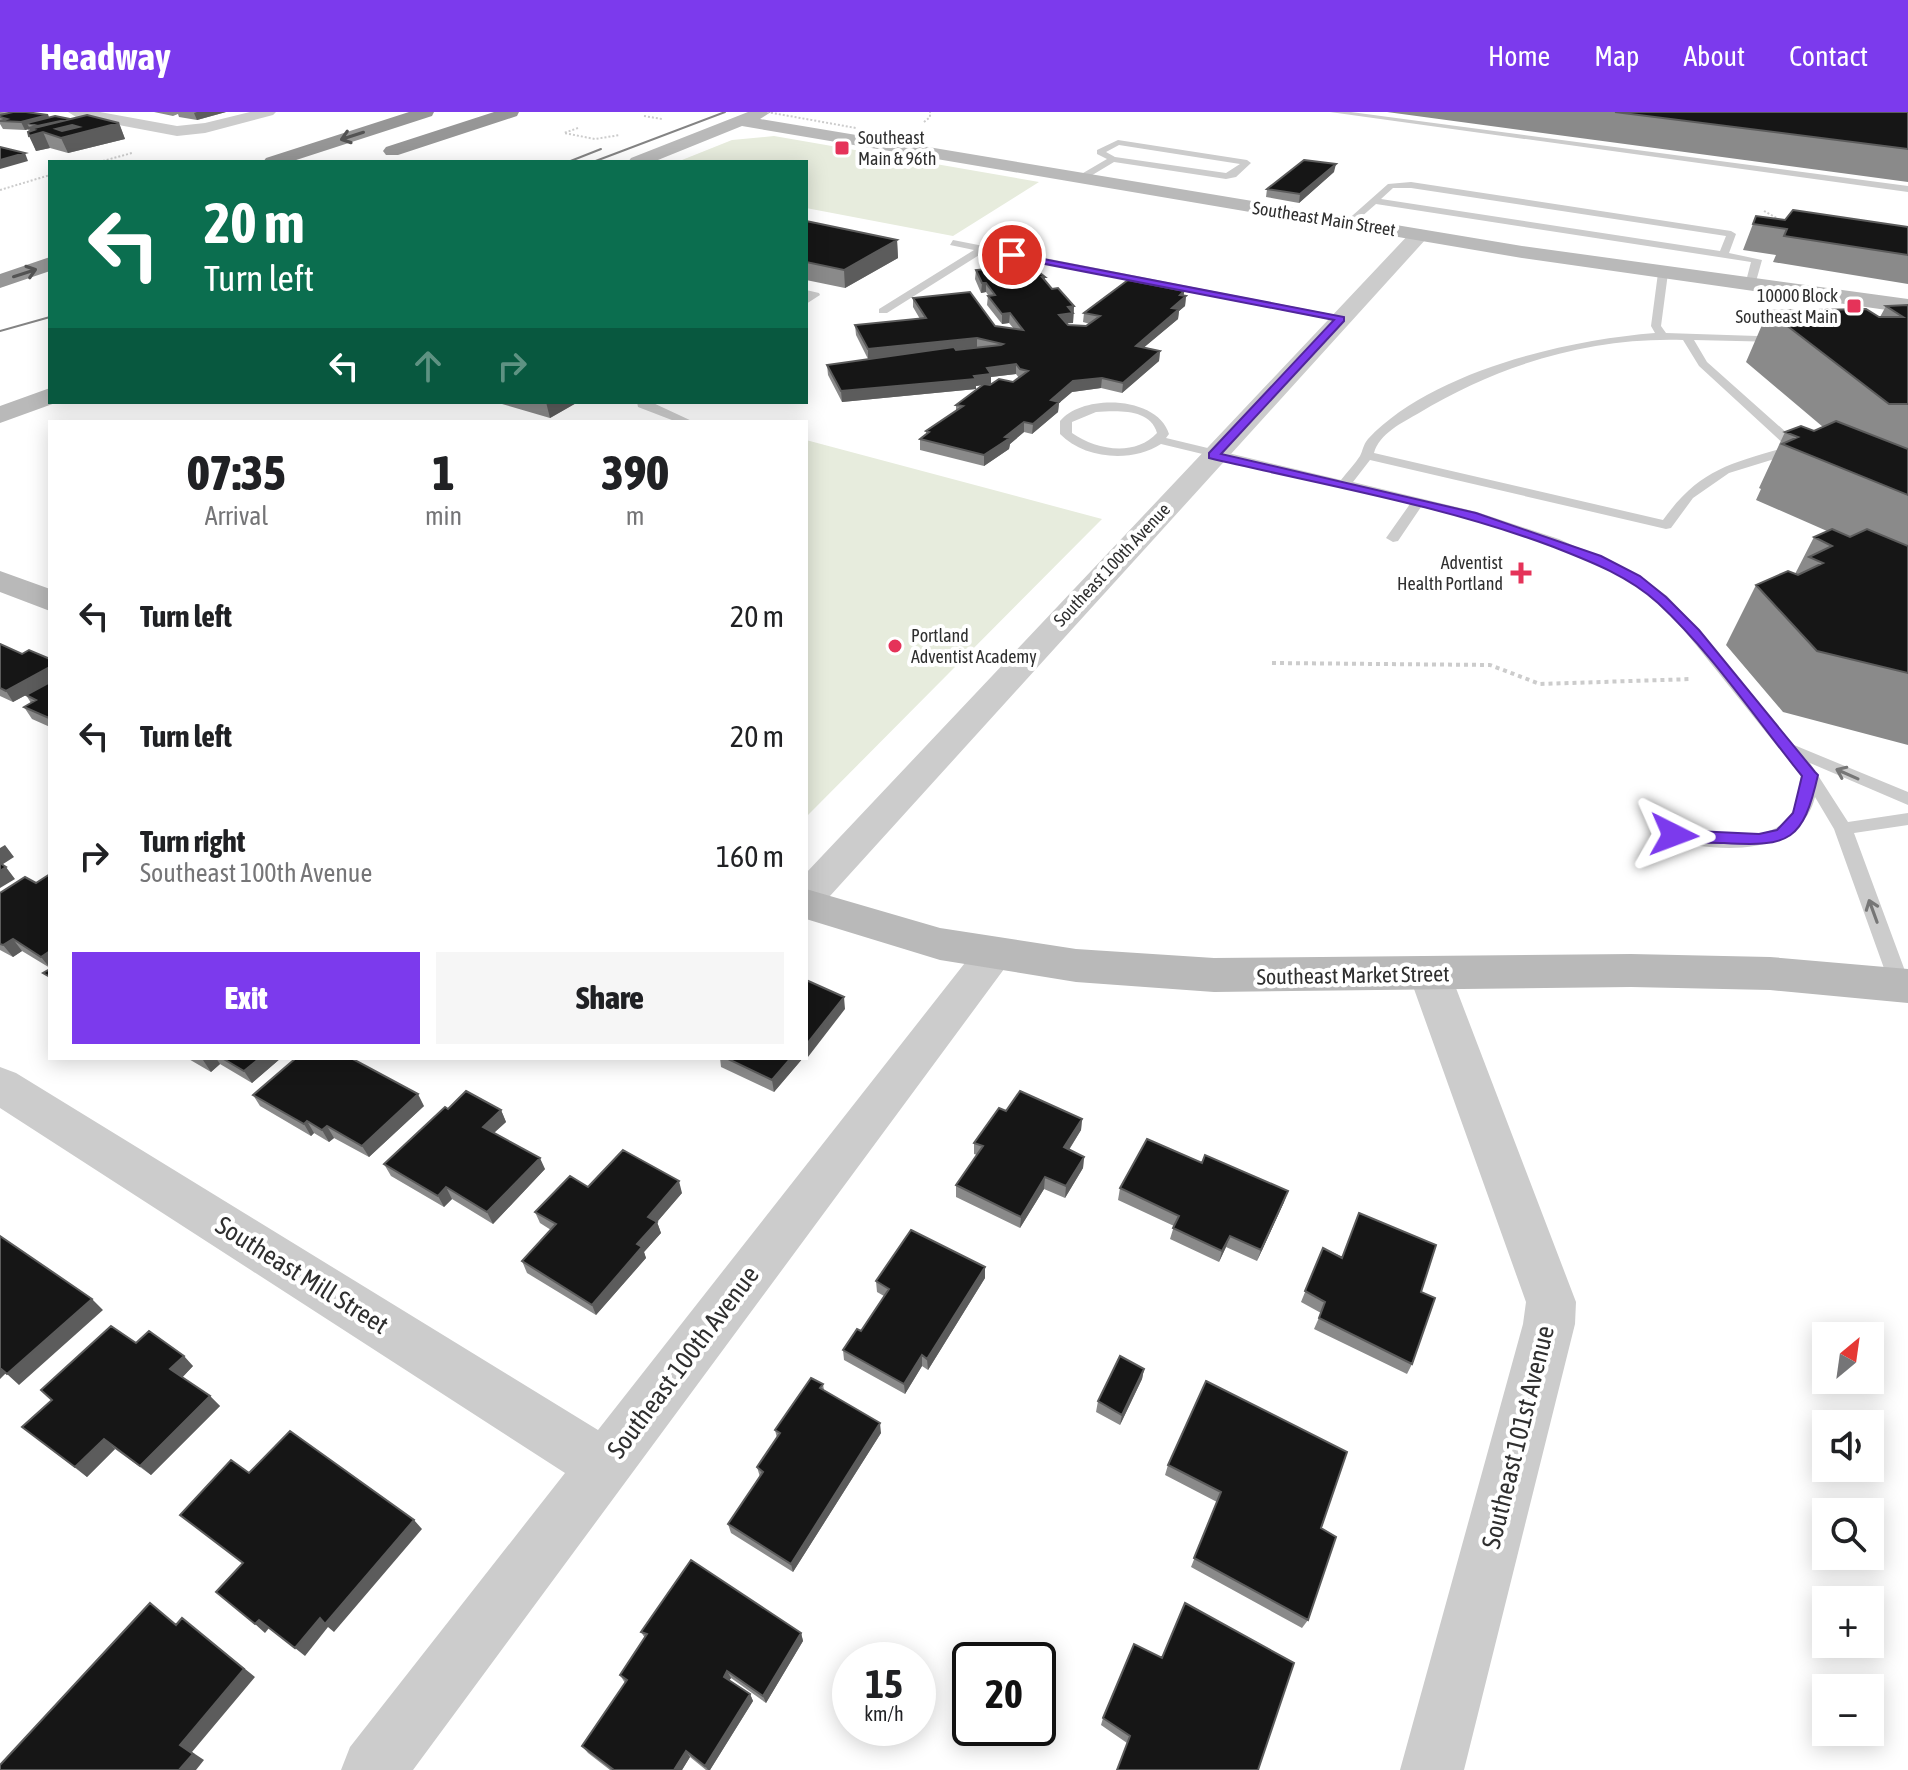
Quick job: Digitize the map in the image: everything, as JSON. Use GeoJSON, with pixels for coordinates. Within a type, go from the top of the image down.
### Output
{"type":"FeatureCollection","features":[{"type":"Feature","properties":{"kind":"highway"},"geometry":{"type":"LineString","coordinates":[[278,160],[426,112]]}},
{"type":"Feature","properties":{"kind":"highway"},"geometry":{"type":"LineString","coordinates":[[381,155],[511,112]]}},
{"type":"Feature","properties":{"kind":"highway"},"geometry":{"type":"LineString","coordinates":[[0,281],[48,265]]}},
{"type":"Feature","properties":{"kind":"street"},"geometry":{"type":"LineString","coordinates":[[76,112],[177,131],[205,128],[268,112]]}},
{"type":"Feature","properties":{"kind":"street"},"geometry":{"type":"LineString","coordinates":[[642,160],[765,112]]}},
{"type":"Feature","properties":{"kind":"street","name":"Southeast Main Street"},"geometry":{"type":"LineString","coordinates":[[741,121],[1419,235],[1663,273],[1908,306]]}},
{"type":"Feature","properties":{"kind":"street","name":"Southeast 100th Avenue"},"geometry":{"type":"LineString","coordinates":[[808,895],[1419,235]]}},
{"type":"Feature","properties":{"kind":"street"},"geometry":{"type":"LineString","coordinates":[[0,415],[48,397]]}},
{"type":"Feature","properties":{"kind":"street"},"geometry":{"type":"LineString","coordinates":[[0,581],[48,600]]}},
{"type":"Feature","properties":{"kind":"street","name":"Southeast Market Street"},"geometry":{"type":"LineString","coordinates":[[808,905],[866,926],[993,955],[1165,974],[1430,975],[1668,969],[1834,977],[1904,985]]}},
{"type":"Feature","properties":{"kind":"street","name":"Southeast 100th Avenue"},"geometry":{"type":"LineString","coordinates":[[373,1770],[993,955]]}},
{"type":"Feature","properties":{"kind":"street","name":"Southeast 101st Avenue"},"geometry":{"type":"LineString","coordinates":[[1430,975],[1551,1302],[1549,1324],[1432,1770]]}},
{"type":"Feature","properties":{"kind":"street","name":"Southeast Mill Street"},"geometry":{"type":"LineString","coordinates":[[0,1085],[605,1466]]}},
{"type":"Feature","properties":{"kind":"lane"},"geometry":{"type":"LineString","coordinates":[[1334,112],[1908,189]]}},
{"type":"Feature","properties":{"kind":"lane"},"geometry":{"type":"LineString","coordinates":[[1081,178],[1113,159],[1226,176],[1233,175],[1247,163],[1121,142],[1113,143],[1100,152],[1101,156],[1113,159]]}},
{"type":"Feature","properties":{"kind":"lane"},"geometry":{"type":"LineString","coordinates":[[1349,223],[1391,186],[1411,185],[1743,237]]}},
{"type":"Feature","properties":{"kind":"lane"},"geometry":{"type":"LineString","coordinates":[[1374,201],[1723,255],[1758,256],[1750,285]]}},
{"type":"Feature","properties":{"kind":"lane"},"geometry":{"type":"LineString","coordinates":[[1723,255],[1731,234]]}},
{"type":"Feature","properties":{"kind":"lane"},"geometry":{"type":"LineString","coordinates":[[953,243],[1341,319]]}},
{"type":"Feature","properties":{"kind":"lane"},"geometry":{"type":"LineString","coordinates":[[883,311],[982,249]]}},
{"type":"Feature","properties":{"kind":"lane"},"geometry":{"type":"LineString","coordinates":[[1662,336],[1656,326],[1663,273]]}},
{"type":"Feature","properties":{"kind":"lane"},"geometry":{"type":"LineString","coordinates":[[1343,486],[1367,455],[1370,444],[1391,424],[1421,404],[1505,365],[1599,343],[1662,336],[1799,338]]}},
{"type":"Feature","properties":{"kind":"lane"},"geometry":{"type":"LineString","coordinates":[[1367,455],[1666,525],[1700,484],[1724,470],[1793,449],[1793,445],[1703,364],[1687,338]]}},
{"type":"Feature","properties":{"kind":"lane"},"geometry":{"type":"LineString","coordinates":[[642,404],[683,420]]}},
{"type":"Feature","properties":{"kind":"lane"},"geometry":{"type":"LineString","coordinates":[[1159,440],[1163,427],[1157,421],[1123,408],[1082,411],[1072,415],[1064,427],[1072,440],[1096,449],[1133,450],[1159,440],[1472,515],[1554,542],[1635,579],[1662,599],[1810,775],[1843,829],[1904,985]]}},
{"type":"Feature","properties":{"kind":"lane"},"geometry":{"type":"LineString","coordinates":[[1393,538],[1417,503]]}},
{"type":"Feature","properties":{"kind":"lane"},"geometry":{"type":"LineString","coordinates":[[1787,747],[1908,799]]}},
{"type":"Feature","properties":{"kind":"lane"},"geometry":{"type":"LineString","coordinates":[[1674,835],[1759,839],[1782,835],[1801,814],[1810,775]]}},
{"type":"Feature","properties":{"kind":"lane"},"geometry":{"type":"LineString","coordinates":[[1843,829],[1908,819]]}},
{"type":"Feature","properties":{"kind":"path"},"geometry":{"type":"LineString","coordinates":[[765,112],[856,128]]}},
{"type":"Feature","properties":{"kind":"path"},"geometry":{"type":"LineString","coordinates":[[644,116],[662,119]]}},
{"type":"Feature","properties":{"kind":"path"},"geometry":{"type":"LineString","coordinates":[[0,190],[48,176]]}},
{"type":"Feature","properties":{"kind":"path"},"geometry":{"type":"LineString","coordinates":[[1764,211],[1780,220],[1776,233]]}},
{"type":"Feature","properties":{"kind":"path"},"geometry":{"type":"LineString","coordinates":[[1272,663],[1490,665],[1540,684],[1731,678]]}},
{"type":"Feature","properties":{"kind":"shaded area"},"geometry":{"type":"Polygon","coordinates":[[[774,136],[1039,182],[953,236],[808,208],[808,160],[682,160],[732,140],[774,136]]]}},
{"type":"Feature","properties":{"kind":"shaded area","name":"Portland Adventist Academy"},"geometry":{"type":"Polygon","coordinates":[[[808,441],[1102,519],[808,815],[808,441]]]}},
{"type":"Feature","properties":{"kind":"building"},"geometry":{"type":"Polygon","coordinates":[[[13,112],[48,115],[21,122],[0,121],[7,119],[0,115],[13,112]]]}},
{"type":"Feature","properties":{"kind":"building"},"geometry":{"type":"Polygon","coordinates":[[[1615,112],[1908,112],[1908,149],[1615,112]]]}},
{"type":"Feature","properties":{"kind":"building"},"geometry":{"type":"Polygon","coordinates":[[[87,115],[119,123],[61,138],[43,132],[29,136],[28,132],[34,130],[30,129],[87,115]],[[72,125],[56,129],[62,131],[79,127],[72,125]]]}},
{"type":"Feature","properties":{"kind":"building"},"geometry":{"type":"Polygon","coordinates":[[[55,116],[70,119],[38,126],[27,123],[55,116]]]}},
{"type":"Feature","properties":{"kind":"building"},"geometry":{"type":"Polygon","coordinates":[[[0,147],[25,153],[0,160],[0,147]]]}},
{"type":"Feature","properties":{"kind":"building"},"geometry":{"type":"Polygon","coordinates":[[[1304,160],[1336,164],[1300,194],[1267,189],[1304,160]]]}},
{"type":"Feature","properties":{"kind":"building"},"geometry":{"type":"Polygon","coordinates":[[[1793,210],[1908,227],[1908,255],[1784,236],[1787,229],[1753,224],[1756,216],[1785,220],[1793,210]]]}},
{"type":"Feature","properties":{"kind":"building"},"geometry":{"type":"Polygon","coordinates":[[[808,221],[897,240],[844,270],[808,262],[808,221]]]}},
{"type":"Feature","properties":{"kind":"building"},"geometry":{"type":"Polygon","coordinates":[[[1030,265],[1045,277],[1042,277],[1052,289],[1058,288],[1074,306],[1068,307],[1073,313],[1059,315],[1068,325],[1086,326],[1100,316],[1084,313],[1128,280],[1184,291],[1180,295],[1186,296],[1172,308],[1179,309],[1136,346],[1160,351],[1123,383],[1102,378],[1073,381],[1051,400],[1059,402],[1033,424],[1024,422],[1005,437],[1010,438],[984,455],[920,439],[929,432],[926,431],[963,406],[956,405],[984,384],[990,385],[999,379],[1013,382],[1028,371],[1016,364],[987,368],[991,374],[974,376],[976,379],[841,391],[827,365],[954,347],[956,350],[1003,344],[977,338],[868,349],[855,325],[926,318],[913,298],[970,292],[995,326],[1023,330],[1010,313],[1002,314],[988,296],[995,295],[986,283],[982,283],[976,270],[1030,265]]]}},
{"type":"Feature","properties":{"kind":"building"},"geometry":{"type":"Polygon","coordinates":[[[1908,305],[1908,404],[1889,404],[1768,311],[1866,309],[1879,317],[1903,317],[1886,306],[1908,305]]]}},
{"type":"Feature","properties":{"kind":"building"},"geometry":{"type":"Polygon","coordinates":[[[1836,421],[1908,449],[1908,495],[1782,444],[1798,437],[1785,432],[1801,426],[1814,431],[1836,421]]]}},
{"type":"Feature","properties":{"kind":"building"},"geometry":{"type":"Polygon","coordinates":[[[1832,529],[1850,537],[1867,529],[1908,546],[1908,673],[1817,651],[1756,585],[1788,571],[1798,575],[1823,563],[1809,557],[1832,546],[1814,537],[1832,529]]]}},
{"type":"Feature","properties":{"kind":"building"},"geometry":{"type":"Polygon","coordinates":[[[0,644],[22,654],[29,650],[48,658],[48,668],[6,691],[0,688],[0,644]]]}},
{"type":"Feature","properties":{"kind":"building"},"geometry":{"type":"Polygon","coordinates":[[[48,683],[48,718],[24,707],[36,700],[26,695],[48,683]]]}},
{"type":"Feature","properties":{"kind":"building"},"geometry":{"type":"Polygon","coordinates":[[[48,875],[48,952],[41,957],[13,939],[0,944],[0,893],[25,877],[36,883],[48,875]]]}},
{"type":"Feature","properties":{"kind":"building"},"geometry":{"type":"Polygon","coordinates":[[[808,981],[844,997],[808,1042],[808,981]]]}},
{"type":"Feature","properties":{"kind":"building"},"geometry":{"type":"Polygon","coordinates":[[[225,1060],[258,1060],[244,1071],[225,1060]]]}},
{"type":"Feature","properties":{"kind":"building"},"geometry":{"type":"Polygon","coordinates":[[[294,1060],[355,1060],[418,1094],[362,1146],[327,1126],[322,1130],[307,1121],[304,1124],[253,1095],[294,1060]]]}},
{"type":"Feature","properties":{"kind":"building"},"geometry":{"type":"Polygon","coordinates":[[[730,1060],[789,1060],[772,1080],[730,1060]]]}},
{"type":"Feature","properties":{"kind":"building"},"geometry":{"type":"Polygon","coordinates":[[[466,1091],[501,1110],[483,1127],[540,1158],[487,1212],[446,1187],[438,1196],[384,1164],[466,1091]]]}},
{"type":"Feature","properties":{"kind":"building"},"geometry":{"type":"Polygon","coordinates":[[[1020,1091],[1082,1119],[1064,1147],[1084,1157],[1066,1186],[1045,1177],[1021,1217],[956,1185],[983,1146],[974,1143],[999,1108],[1006,1111],[1020,1091]]]}},
{"type":"Feature","properties":{"kind":"building"},"geometry":{"type":"Polygon","coordinates":[[[1147,1139],[1202,1163],[1205,1155],[1288,1191],[1261,1250],[1230,1236],[1222,1251],[1173,1228],[1179,1216],[1120,1188],[1147,1139]]]}},
{"type":"Feature","properties":{"kind":"building"},"geometry":{"type":"Polygon","coordinates":[[[623,1150],[679,1181],[648,1217],[657,1222],[637,1244],[642,1247],[592,1305],[522,1261],[556,1224],[535,1212],[570,1176],[588,1187],[623,1150]]]}},
{"type":"Feature","properties":{"kind":"building"},"geometry":{"type":"Polygon","coordinates":[[[1359,1213],[1436,1245],[1421,1292],[1435,1298],[1412,1364],[1319,1318],[1325,1302],[1305,1291],[1323,1248],[1342,1258],[1359,1213]]]}},
{"type":"Feature","properties":{"kind":"building"},"geometry":{"type":"Polygon","coordinates":[[[911,1230],[985,1267],[927,1359],[922,1355],[904,1384],[843,1350],[857,1329],[861,1331],[889,1289],[876,1281],[911,1230]]]}},
{"type":"Feature","properties":{"kind":"building"},"geometry":{"type":"Polygon","coordinates":[[[0,1236],[92,1299],[7,1374],[0,1368],[0,1236]]]}},
{"type":"Feature","properties":{"kind":"building"},"geometry":{"type":"Polygon","coordinates":[[[111,1326],[136,1343],[149,1331],[184,1356],[170,1369],[210,1396],[140,1466],[104,1439],[75,1467],[22,1427],[52,1400],[41,1390],[111,1326]]]}},
{"type":"Feature","properties":{"kind":"building"},"geometry":{"type":"Polygon","coordinates":[[[1120,1356],[1144,1369],[1122,1415],[1098,1401],[1120,1356]]]}},
{"type":"Feature","properties":{"kind":"building"},"geometry":{"type":"Polygon","coordinates":[[[811,1378],[823,1384],[820,1388],[880,1423],[791,1564],[728,1524],[763,1472],[757,1467],[780,1433],[775,1430],[811,1378]]]}},
{"type":"Feature","properties":{"kind":"building"},"geometry":{"type":"Polygon","coordinates":[[[1206,1381],[1347,1452],[1321,1528],[1336,1537],[1308,1620],[1194,1558],[1221,1492],[1168,1465],[1206,1381]]]}},
{"type":"Feature","properties":{"kind":"building"},"geometry":{"type":"Polygon","coordinates":[[[290,1431],[414,1520],[325,1624],[320,1618],[295,1648],[259,1620],[255,1624],[216,1592],[243,1563],[180,1515],[231,1460],[249,1473],[290,1431]]]}},
{"type":"Feature","properties":{"kind":"building"},"geometry":{"type":"Polygon","coordinates":[[[691,1560],[801,1633],[763,1696],[727,1671],[724,1677],[750,1694],[705,1766],[686,1751],[674,1770],[614,1770],[582,1746],[627,1680],[620,1675],[647,1634],[641,1632],[691,1560]]]}},
{"type":"Feature","properties":{"kind":"building"},"geometry":{"type":"Polygon","coordinates":[[[150,1603],[176,1625],[182,1618],[244,1669],[180,1745],[193,1754],[179,1770],[0,1770],[0,1765],[150,1603]]]}},
{"type":"Feature","properties":{"kind":"building"},"geometry":{"type":"Polygon","coordinates":[[[1185,1603],[1294,1663],[1258,1770],[1117,1770],[1130,1736],[1103,1718],[1134,1644],[1162,1658],[1185,1603]]]}},
{"type":"Feature","properties":{"kind":"tram line"},"geometry":{"type":"LineString","coordinates":[[598,160],[725,112]]}},
{"type":"Feature","properties":{"kind":"tram line"},"geometry":{"type":"LineString","coordinates":[[573,160],[601,149]]}},
{"type":"Feature","properties":{"kind":"tram line"},"geometry":{"type":"LineString","coordinates":[[0,331],[48,318]]}},
{"type":"Feature","properties":{"kind":"place","name":"Southeast Main & 96th"},"geometry":{"type":"Point","coordinates":[842,148]}},
{"type":"Feature","properties":{"kind":"place","name":"10000 Block Southeast Main"},"geometry":{"type":"Point","coordinates":[1854,306]}},
{"type":"Feature","properties":{"kind":"place","name":"Adventist Health Portland"},"geometry":{"type":"Point","coordinates":[1521,573]}},
{"type":"Feature","properties":{"kind":"place","name":"Portland Adventist Academy"},"geometry":{"type":"Point","coordinates":[895,646]}},
{"type":"Feature","properties":{"kind":"route"},"geometry":{"type":"LineString","coordinates":[[1012,255],[1341,319],[1213,455],[1472,515],[1516,529],[1596,559],[1635,579],[1662,599],[1694,633],[1810,775],[1801,814],[1782,835],[1759,839],[1674,835]]}}]}
